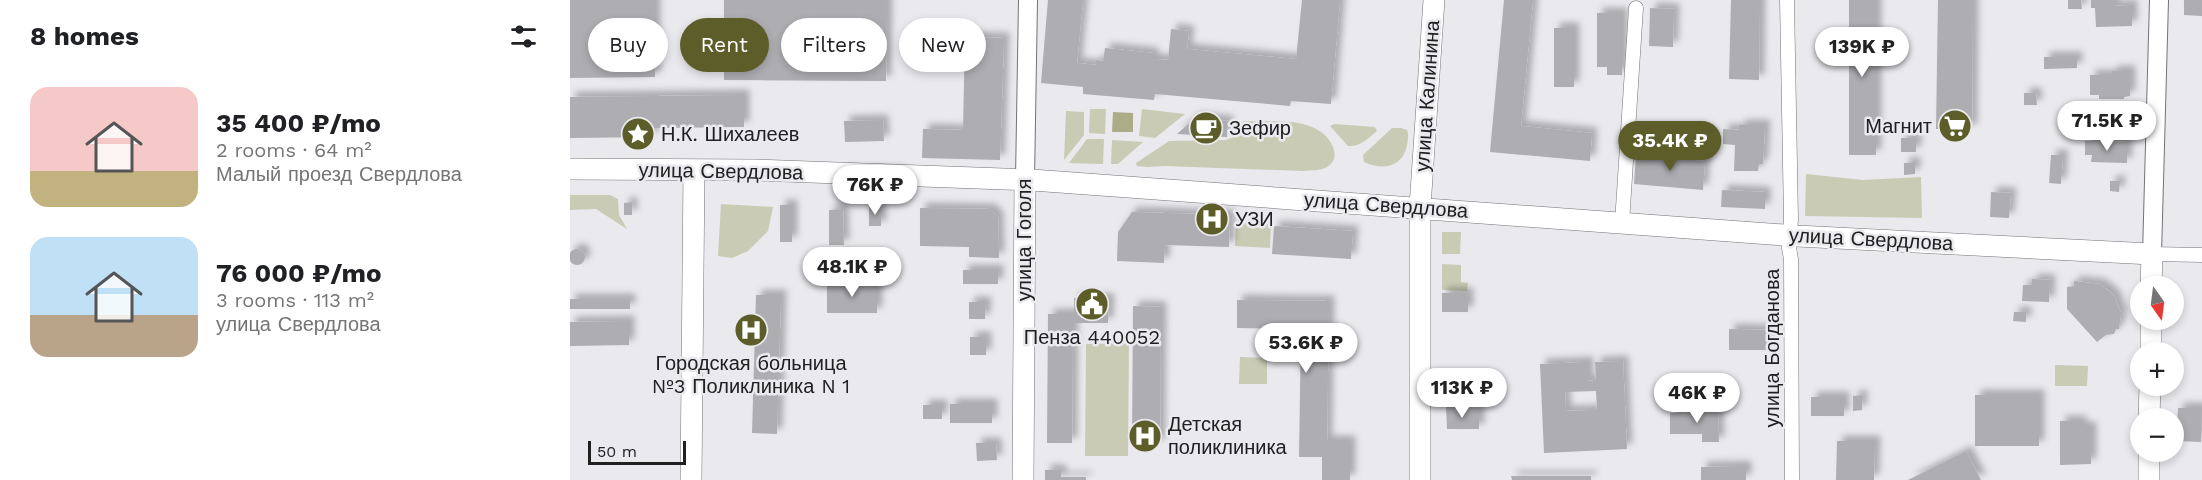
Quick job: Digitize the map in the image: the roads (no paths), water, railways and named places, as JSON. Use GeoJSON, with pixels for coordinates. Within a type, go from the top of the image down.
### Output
{"type":"FeatureCollection","features":[{"type":"Feature","properties":{"kind":"main road","name":"улица Гоголя"},"geometry":{"type":"LineString","coordinates":[[1023,480],[1028,0]]}},
{"type":"Feature","properties":{"kind":"main road","name":"улица Калинина"},"geometry":{"type":"LineString","coordinates":[[1420,480],[1420,207],[1434,0]]}},
{"type":"Feature","properties":{"kind":"main road"},"geometry":{"type":"LineString","coordinates":[[2151,276],[2159,0]]}},
{"type":"Feature","properties":{"kind":"main road","name":"улица Свердлова"},"geometry":{"type":"LineString","coordinates":[[570,169],[756,170],[1025,179],[1790,236],[2152,254]]}},
{"type":"Feature","properties":{"kind":"main road"},"geometry":{"type":"LineString","coordinates":[[691,480],[694,170]]}},
{"type":"Feature","properties":{"kind":"main road"},"geometry":{"type":"LineString","coordinates":[[2149,462],[2149,480]]}},
{"type":"Feature","properties":{"kind":"street","name":"улица Богданова"},"geometry":{"type":"LineString","coordinates":[[1787,0],[1792,480]]}},
{"type":"Feature","properties":{"kind":"street"},"geometry":{"type":"LineString","coordinates":[[1622,223],[1636,8]]}},
{"type":"Feature","properties":{"kind":"street","name":"улица Свердлова"},"geometry":{"type":"LineString","coordinates":[[2152,254],[2202,255]]}},
{"type":"Feature","properties":{"kind":"place","name":"Магнит"},"geometry":{"type":"Point","coordinates":[1955,126]}},
{"type":"Feature","properties":{"kind":"place","name":"Зефир"},"geometry":{"type":"Point","coordinates":[1206,128]}},
{"type":"Feature","properties":{"kind":"place","name":"Н.К. Шихалеев"},"geometry":{"type":"Point","coordinates":[638,134]}},
{"type":"Feature","properties":{"kind":"place","name":"УЗИ"},"geometry":{"type":"Point","coordinates":[1212,219]}},
{"type":"Feature","properties":{"kind":"place","name":"Пенза 440052"},"geometry":{"type":"Point","coordinates":[1092,304]}},
{"type":"Feature","properties":{"kind":"place","name":"Городская больница №3 Поликлиника N 1"},"geometry":{"type":"Point","coordinates":[751,330]}},
{"type":"Feature","properties":{"kind":"place","name":"Детская поликлиника"},"geometry":{"type":"Point","coordinates":[1145,436]}}]}
